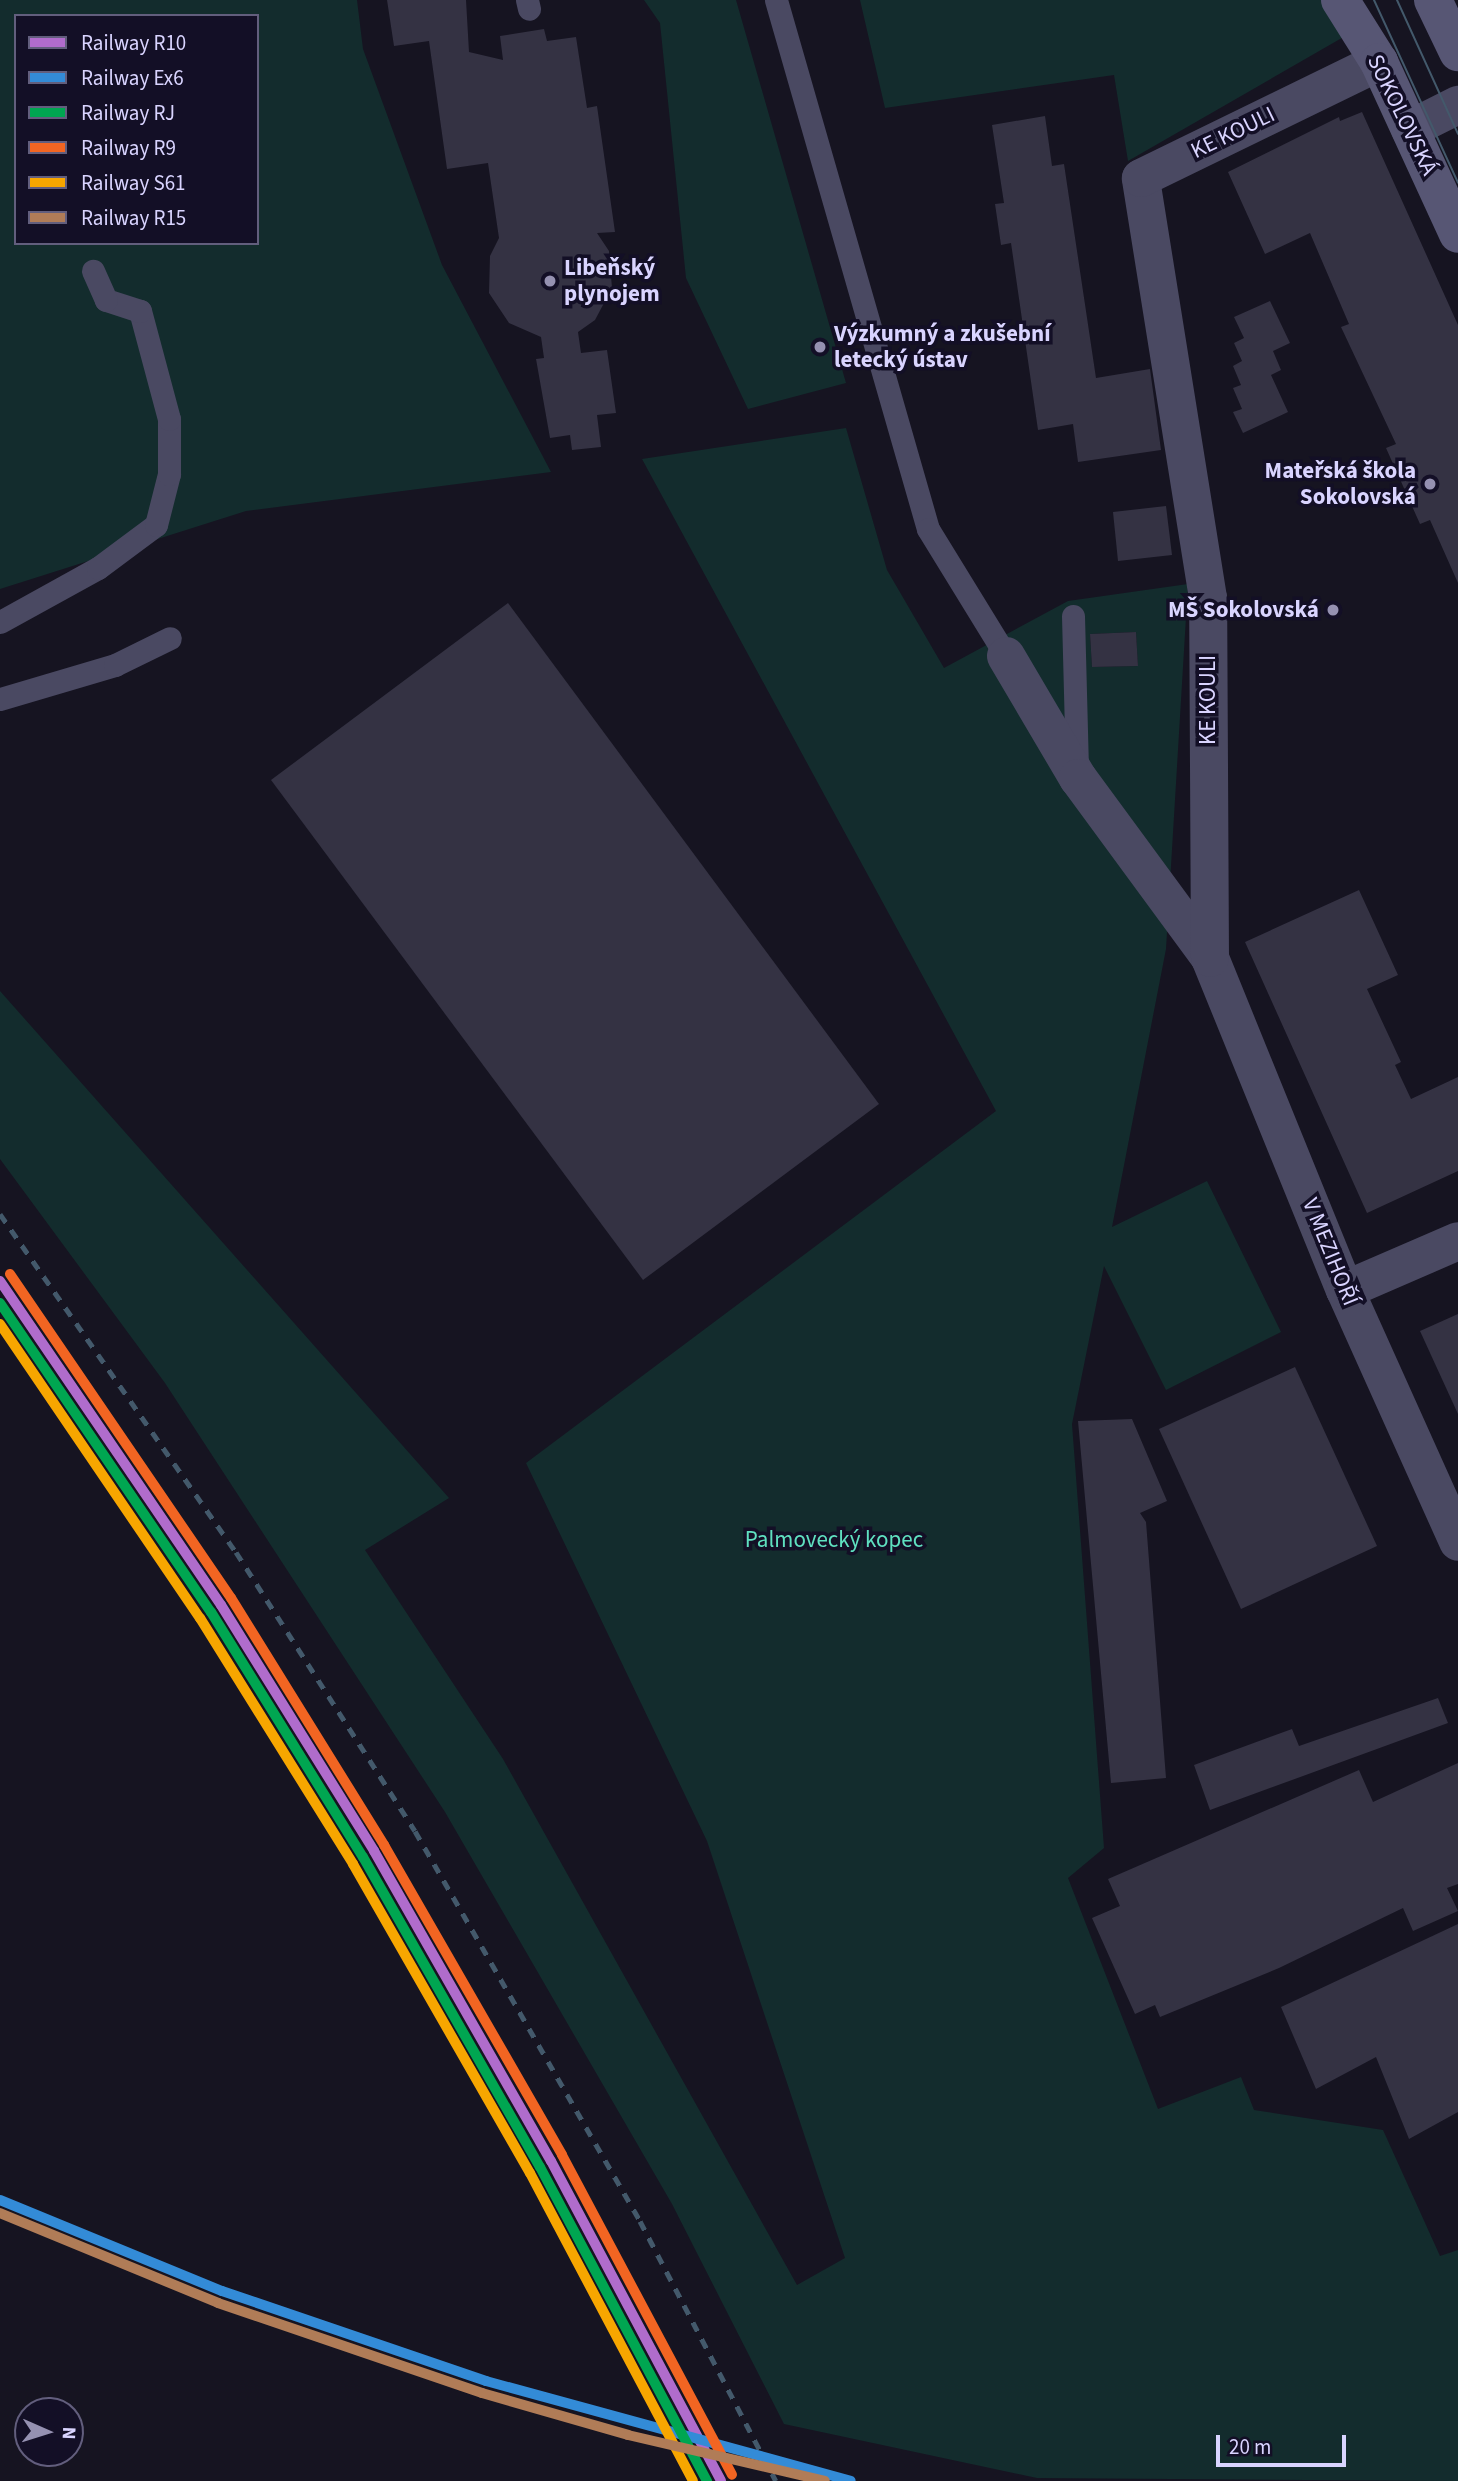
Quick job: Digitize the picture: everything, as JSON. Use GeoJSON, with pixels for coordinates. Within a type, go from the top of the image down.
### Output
{"type":"FeatureCollection","features":[{"type":"Feature","properties":{"kind":"main road","name":"SOKOLOVSKÁ"},"geometry":{"type":"LineString","coordinates":[[1340,0],[1379,62],[1458,234]]}},
{"type":"Feature","properties":{"kind":"main road"},"geometry":{"type":"LineString","coordinates":[[1433,0],[1458,52]]}},
{"type":"Feature","properties":{"kind":"street","name":"KE KOULI"},"geometry":{"type":"LineString","coordinates":[[1210,958],[1208,598],[1141,178],[1379,62]]}},
{"type":"Feature","properties":{"kind":"street"},"geometry":{"type":"LineString","coordinates":[[1410,129],[1458,105]]}},
{"type":"Feature","properties":{"kind":"street"},"geometry":{"type":"LineString","coordinates":[[1006,656],[1078,778],[1210,958]]}},
{"type":"Feature","properties":{"kind":"street","name":"V MEZIHOŘÍ"},"geometry":{"type":"LineString","coordinates":[[1210,958],[1345,1290],[1458,1542]]}},
{"type":"Feature","properties":{"kind":"street"},"geometry":{"type":"LineString","coordinates":[[1345,1290],[1458,1241]]}},
{"type":"Feature","properties":{"kind":"lane"},"geometry":{"type":"LineString","coordinates":[[776,0],[928,529],[1006,656]]}},
{"type":"Feature","properties":{"kind":"lane"},"geometry":{"type":"LineString","coordinates":[[0,622],[98,568],[156,525],[169,474],[169,419],[140,311],[106,300],[93,271]]}},
{"type":"Feature","properties":{"kind":"lane"},"geometry":{"type":"LineString","coordinates":[[1073,616],[1078,778]]}},
{"type":"Feature","properties":{"kind":"lane"},"geometry":{"type":"LineString","coordinates":[[0,699],[115,665],[170,638]]}},
{"type":"Feature","properties":{"kind":"green space"},"geometry":{"type":"Polygon","coordinates":[[[0,0],[357,0],[363,49],[442,265],[551,472],[246,511],[0,589],[0,0]]]}},
{"type":"Feature","properties":{"kind":"green space"},"geometry":{"type":"Polygon","coordinates":[[[644,0],[736,0],[846,383],[748,409],[686,278],[660,23],[644,0]]]}},
{"type":"Feature","properties":{"kind":"green space"},"geometry":{"type":"Polygon","coordinates":[[[860,0],[1330,0],[1347,35],[1128,161],[1114,75],[885,108],[860,0]]]}},
{"type":"Feature","properties":{"kind":"green space","name":"Palmovecký kopec"},"geometry":{"type":"Polygon","coordinates":[[[846,428],[887,570],[944,668],[1068,601],[1188,584],[1166,949],[1112,1227],[1207,1181],[1281,1332],[1166,1390],[1104,1266],[1072,1424],[1104,1848],[1068,1878],[1158,2109],[1241,2077],[1254,2110],[1383,2130],[1440,2256],[1458,2250],[1458,2481],[1037,2478],[784,2424],[672,2204],[445,1812],[165,1383],[0,1159],[0,991],[449,1498],[365,1550],[503,1759],[797,2285],[845,2258],[707,1841],[526,1463],[996,1111],[642,459],[846,428]],[[1136,632],[1090,634],[1092,667],[1138,666],[1136,632]]]}},
{"type":"Feature","properties":{"kind":"building"},"geometry":{"type":"Polygon","coordinates":[[[387,0],[466,0],[469,52],[503,60],[500,36],[544,29],[547,41],[576,37],[587,108],[597,106],[615,232],[597,233],[609,251],[612,288],[595,320],[578,332],[581,353],[607,350],[616,413],[597,415],[601,447],[572,450],[570,435],[550,438],[536,359],[544,358],[541,337],[509,323],[489,293],[490,256],[499,238],[488,163],[447,169],[429,41],[394,46],[387,0]]]}},
{"type":"Feature","properties":{"kind":"building"},"geometry":{"type":"Polygon","coordinates":[[[1362,112],[1458,325],[1458,583],[1430,520],[1420,524],[1386,448],[1396,444],[1341,327],[1349,324],[1310,233],[1265,254],[1228,172],[1339,117],[1340,121],[1362,112]]]}},
{"type":"Feature","properties":{"kind":"building"},"geometry":{"type":"Polygon","coordinates":[[[1045,116],[1052,166],[1064,164],[1096,378],[1150,369],[1161,450],[1078,462],[1073,424],[1038,430],[1011,243],[1001,245],[995,204],[1004,203],[992,125],[1045,116]]]}},
{"type":"Feature","properties":{"kind":"building"},"geometry":{"type":"Polygon","coordinates":[[[1270,301],[1290,343],[1273,351],[1281,370],[1271,375],[1288,412],[1243,433],[1233,412],[1242,409],[1233,388],[1241,385],[1233,366],[1242,361],[1234,343],[1244,338],[1234,317],[1270,301]]]}},
{"type":"Feature","properties":{"kind":"building"},"geometry":{"type":"Polygon","coordinates":[[[1166,506],[1172,555],[1118,561],[1113,512],[1166,506]]]}},
{"type":"Feature","properties":{"kind":"building"},"geometry":{"type":"Polygon","coordinates":[[[508,603],[879,1104],[643,1280],[271,780],[508,603]]]}},
{"type":"Feature","properties":{"kind":"building"},"geometry":{"type":"Polygon","coordinates":[[[1136,632],[1138,666],[1092,667],[1090,634],[1136,632]]]}},
{"type":"Feature","properties":{"kind":"building"},"geometry":{"type":"Polygon","coordinates":[[[1359,890],[1398,975],[1367,989],[1401,1062],[1395,1065],[1411,1099],[1458,1077],[1458,1171],[1367,1213],[1245,942],[1359,890]]]}},
{"type":"Feature","properties":{"kind":"building"},"geometry":{"type":"Polygon","coordinates":[[[1458,1314],[1458,1414],[1420,1331],[1458,1314]]]}},
{"type":"Feature","properties":{"kind":"building"},"geometry":{"type":"Polygon","coordinates":[[[1295,1367],[1377,1546],[1241,1609],[1159,1429],[1295,1367]]]}},
{"type":"Feature","properties":{"kind":"building"},"geometry":{"type":"Polygon","coordinates":[[[1132,1419],[1167,1501],[1140,1513],[1146,1522],[1166,1778],[1111,1783],[1078,1421],[1132,1419]]]}},
{"type":"Feature","properties":{"kind":"building"},"geometry":{"type":"Polygon","coordinates":[[[1438,1698],[1448,1723],[1210,1810],[1194,1765],[1292,1729],[1299,1746],[1438,1698]]]}},
{"type":"Feature","properties":{"kind":"building"},"geometry":{"type":"Polygon","coordinates":[[[1458,1763],[1458,1884],[1447,1888],[1458,1911],[1413,1931],[1403,1908],[1279,1968],[1160,2017],[1155,2005],[1135,2014],[1092,1918],[1120,1906],[1108,1879],[1359,1770],[1373,1802],[1458,1763]]]}},
{"type":"Feature","properties":{"kind":"building"},"geometry":{"type":"Polygon","coordinates":[[[1458,1924],[1458,2112],[1409,2139],[1376,2057],[1316,2089],[1281,2007],[1458,1924]]]}},
{"type":"Feature","properties":{"kind":"tram line"},"geometry":{"type":"LineString","coordinates":[[1374,0],[1458,183]]}},
{"type":"Feature","properties":{"kind":"tram line"},"geometry":{"type":"LineString","coordinates":[[1397,0],[1458,134]]}},
{"type":"Feature","properties":{"kind":"railway"},"geometry":{"type":"LineString","coordinates":[[0,1214],[236,1552],[415,1831],[640,2221],[776,2481]]}},
{"type":"Feature","properties":{"kind":"rail line","name":"R9"},"geometry":{"type":"LineString","coordinates":[[10,1274],[231,1598],[384,1845],[562,2155],[732,2475]]}},
{"type":"Feature","properties":{"kind":"rail line","name":"R10"},"geometry":{"type":"LineString","coordinates":[[0,1281],[221,1605],[374,1851],[551,2161],[721,2481]]}},
{"type":"Feature","properties":{"kind":"rail line","name":"RJ"},"geometry":{"type":"LineString","coordinates":[[0,1303],[211,1612],[363,1857],[540,2167],[707,2481]]}},
{"type":"Feature","properties":{"kind":"rail line","name":"S61"},"geometry":{"type":"LineString","coordinates":[[0,1324],[200,1618],[353,1864],[530,2173],[693,2481]]}},
{"type":"Feature","properties":{"kind":"rail line","name":"Ex6"},"geometry":{"type":"LineString","coordinates":[[0,2200],[222,2291],[486,2381],[851,2481]]}},
{"type":"Feature","properties":{"kind":"rail line","name":"R15"},"geometry":{"type":"LineString","coordinates":[[0,2213],[218,2303],[482,2393],[628,2435],[825,2481]]}},
{"type":"Feature","properties":{"kind":"place","name":"Libeňský plynojem"},"geometry":{"type":"Point","coordinates":[550,281]}},
{"type":"Feature","properties":{"kind":"place","name":"Výzkumný a zkušební letecký ústav"},"geometry":{"type":"Point","coordinates":[820,347]}},
{"type":"Feature","properties":{"kind":"place","name":"Mateřská škola Sokolovská"},"geometry":{"type":"Point","coordinates":[1430,484]}},
{"type":"Feature","properties":{"kind":"place","name":"MŠ Sokolovská"},"geometry":{"type":"Point","coordinates":[1333,610]}}]}
